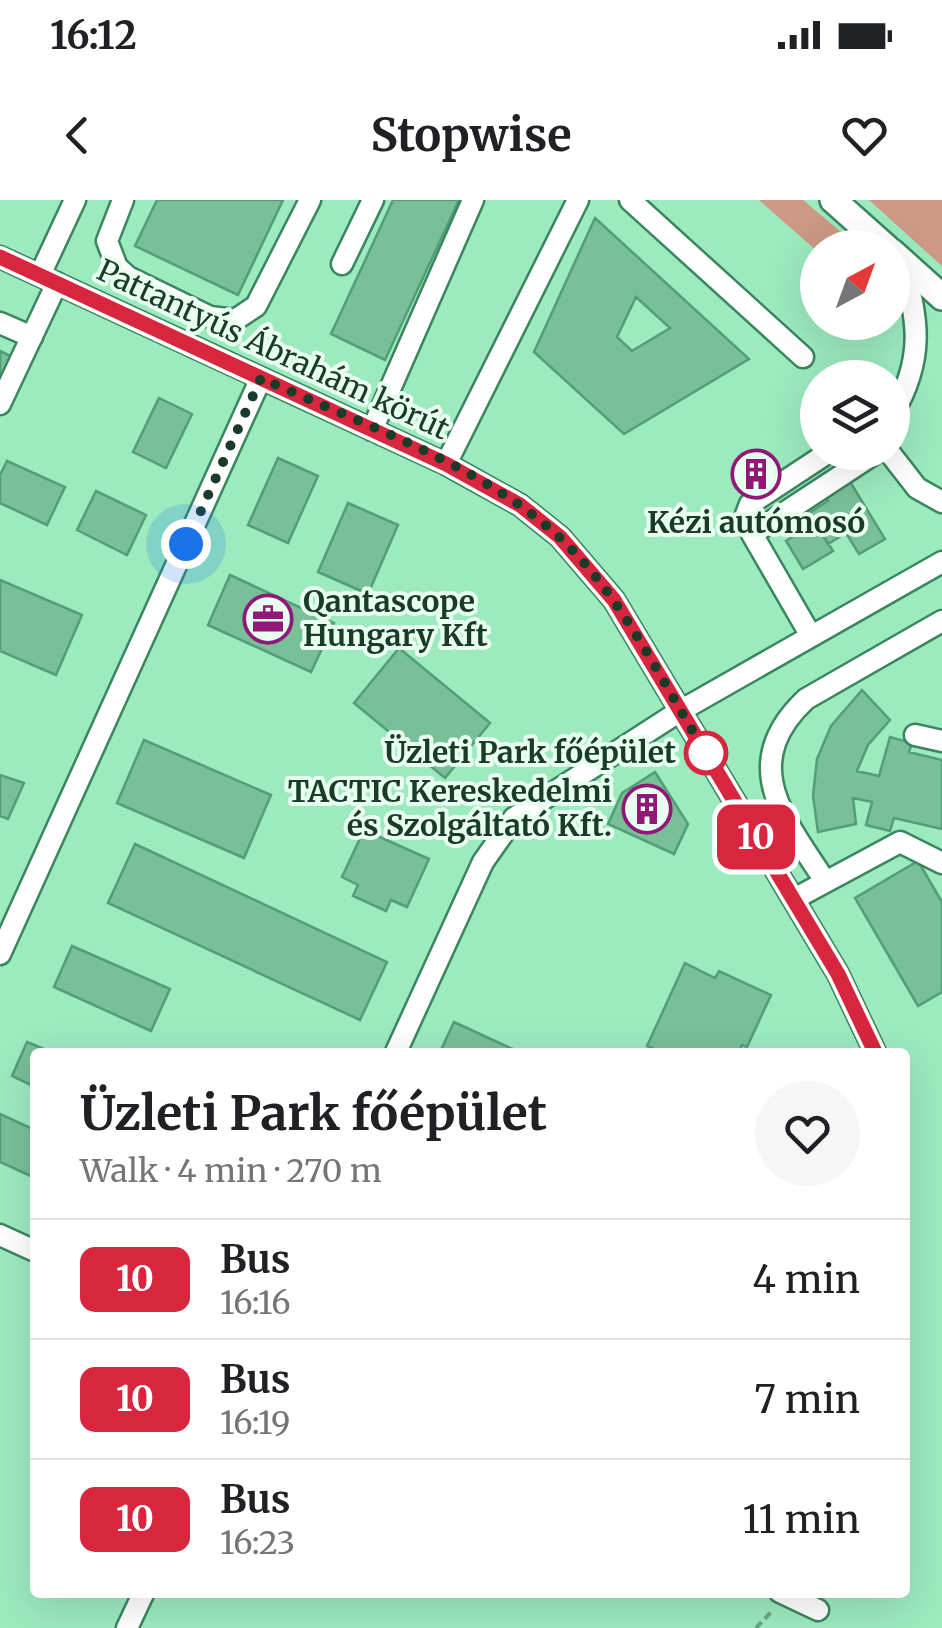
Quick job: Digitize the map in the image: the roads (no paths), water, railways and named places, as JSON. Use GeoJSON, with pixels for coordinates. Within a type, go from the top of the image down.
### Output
{"type":"FeatureCollection","features":[{"type":"Feature","properties":{"kind":"main road"},"geometry":{"type":"LineString","coordinates":[[832,200],[867,230]]}},
{"type":"Feature","properties":{"kind":"main road"},"geometry":{"type":"LineString","coordinates":[[910,268],[942,296]]}},
{"type":"Feature","properties":{"kind":"street"},"geometry":{"type":"LineString","coordinates":[[0,404],[32,337],[74,200]]}},
{"type":"Feature","properties":{"kind":"street"},"geometry":{"type":"LineString","coordinates":[[124,200],[110,227],[110,254],[117,267],[150,288],[224,322],[248,315],[264,293],[310,200]]}},
{"type":"Feature","properties":{"kind":"street"},"geometry":{"type":"LineString","coordinates":[[342,264],[372,200]]}},
{"type":"Feature","properties":{"kind":"street"},"geometry":{"type":"LineString","coordinates":[[372,430],[473,200]]}},
{"type":"Feature","properties":{"kind":"street"},"geometry":{"type":"LineString","coordinates":[[446,464],[578,200]]}},
{"type":"Feature","properties":{"kind":"street"},"geometry":{"type":"LineString","coordinates":[[630,200],[803,357]]}},
{"type":"Feature","properties":{"kind":"street","name":"Pattantyús Ábrahám körút"},"geometry":{"type":"LineString","coordinates":[[0,256],[446,464],[520,505],[576,554],[614,600],[794,899],[846,987],[873,1048]]}},
{"type":"Feature","properties":{"kind":"street"},"geometry":{"type":"LineString","coordinates":[[136,320],[150,288]]}},
{"type":"Feature","properties":{"kind":"street"},"geometry":{"type":"LineString","coordinates":[[910,302],[918,325],[910,373]]}},
{"type":"Feature","properties":{"kind":"street"},"geometry":{"type":"LineString","coordinates":[[0,323],[32,337]]}},
{"type":"Feature","properties":{"kind":"street"},"geometry":{"type":"LineString","coordinates":[[0,954],[261,378]]}},
{"type":"Feature","properties":{"kind":"street"},"geometry":{"type":"LineString","coordinates":[[802,470],[750,504],[745,517],[811,636]]}},
{"type":"Feature","properties":{"kind":"street"},"geometry":{"type":"LineString","coordinates":[[752,534],[850,470]]}},
{"type":"Feature","properties":{"kind":"street"},"geometry":{"type":"LineString","coordinates":[[903,470],[917,488],[942,502]]}},
{"type":"Feature","properties":{"kind":"street"},"geometry":{"type":"LineString","coordinates":[[398,1048],[498,835],[535,801],[680,711],[942,562]]}},
{"type":"Feature","properties":{"kind":"street"},"geometry":{"type":"LineString","coordinates":[[825,881],[772,792],[775,742],[792,712],[806,699],[942,621]]}},
{"type":"Feature","properties":{"kind":"street"},"geometry":{"type":"LineString","coordinates":[[915,735],[942,741]]}},
{"type":"Feature","properties":{"kind":"street"},"geometry":{"type":"LineString","coordinates":[[794,899],[900,842],[942,863]]}},
{"type":"Feature","properties":{"kind":"street"},"geometry":{"type":"LineString","coordinates":[[0,1234],[30,1249]]}},
{"type":"Feature","properties":{"kind":"street"},"geometry":{"type":"LineString","coordinates":[[127,1628],[141,1598]]}},
{"type":"Feature","properties":{"kind":"street"},"geometry":{"type":"LineString","coordinates":[[792,1598],[818,1610]]}},
{"type":"Feature","properties":{"kind":"place","name":"Kézi autómosó"},"geometry":{"type":"Point","coordinates":[756,474]}},
{"type":"Feature","properties":{"kind":"place","name":"Qantascope Hungary Kft"},"geometry":{"type":"Point","coordinates":[268,619]}},
{"type":"Feature","properties":{"kind":"place","name":"Üzleti Park főépület"},"geometry":{"type":"Point","coordinates":[706,753]}},
{"type":"Feature","properties":{"kind":"place","name":"TACTIC Kereskedelmi és Szolgáltató Kft."},"geometry":{"type":"Point","coordinates":[647,809]}}]}
